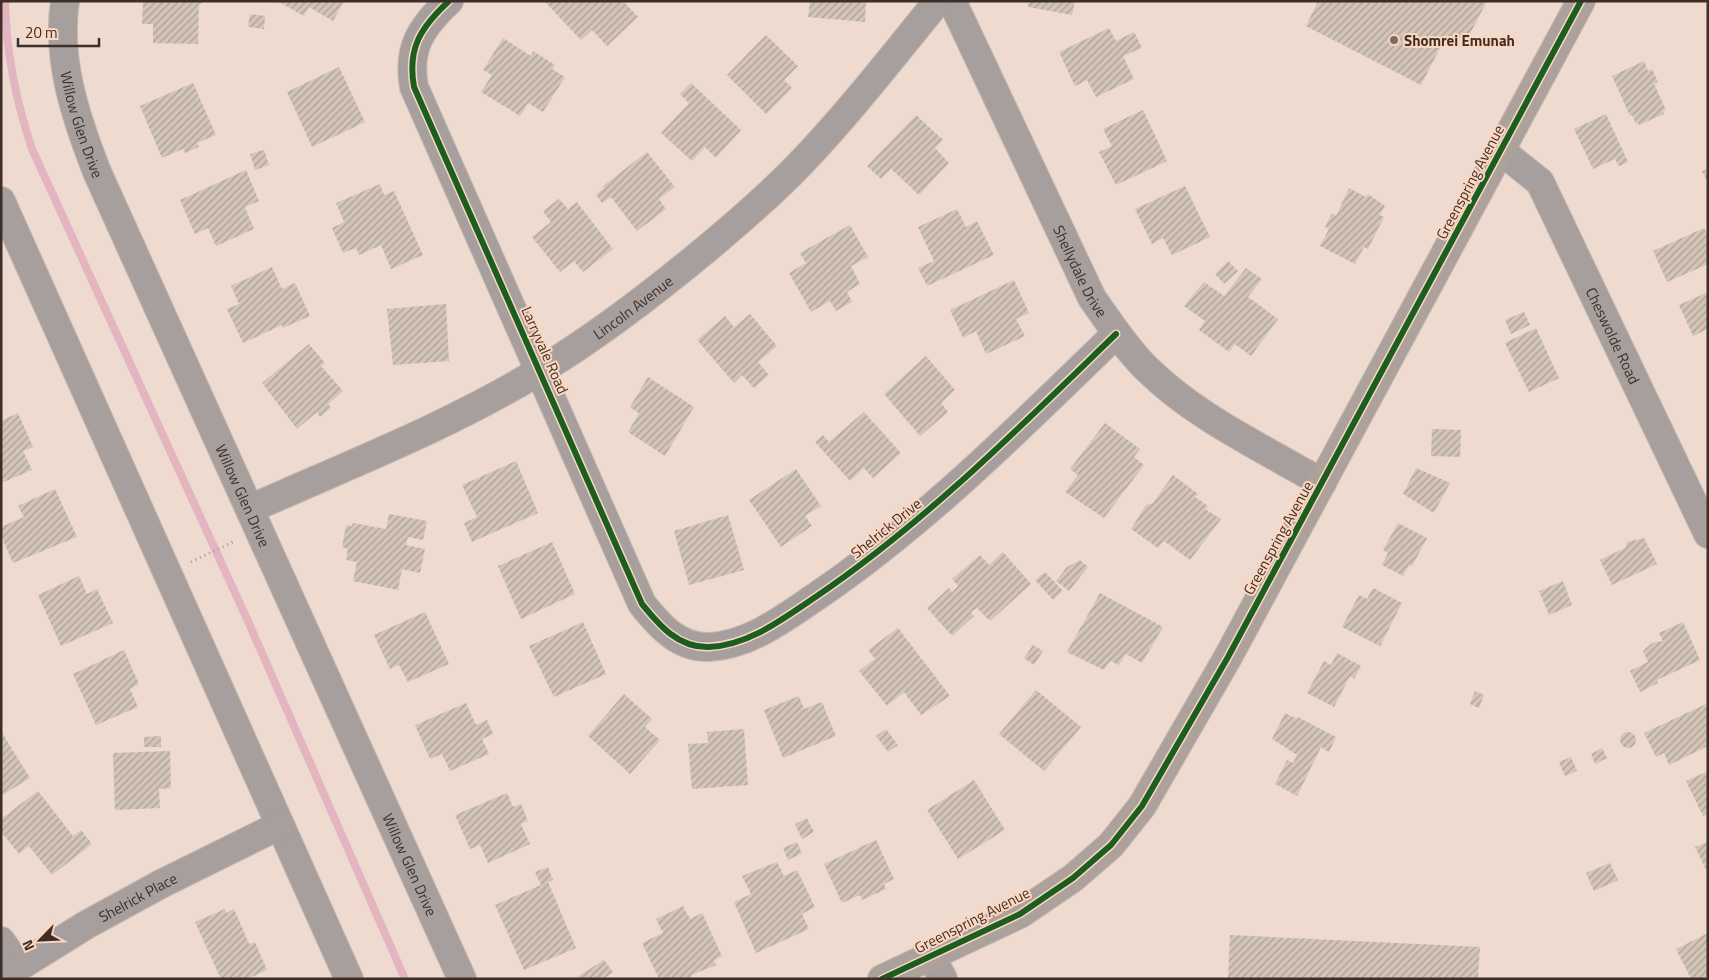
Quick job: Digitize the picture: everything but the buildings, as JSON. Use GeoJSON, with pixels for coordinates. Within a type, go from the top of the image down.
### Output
{"type":"FeatureCollection","features":[{"type":"Feature","properties":{"kind":"main road","name":"Greenspring Avenue"},"geometry":{"type":"LineString","coordinates":[[882,979],[937,967],[1020,914],[1073,878],[1111,845],[1142,806],[1180,743],[1322,483],[1581,1]]}},
{"type":"Feature","properties":{"kind":"street","name":"Willow Glen Drive"},"geometry":{"type":"LineString","coordinates":[[65,1],[63,16],[65,56],[70,93],[79,128],[97,172],[462,979]]}},
{"type":"Feature","properties":{"kind":"street","name":"Larryvale Road"},"geometry":{"type":"LineString","coordinates":[[449,1],[426,26],[416,45],[410,68],[414,87],[421,108],[541,370],[642,604]]}},
{"type":"Feature","properties":{"kind":"street","name":"Lincoln Avenue"},"geometry":{"type":"LineString","coordinates":[[250,509],[436,427],[541,370],[606,327],[669,280],[736,224],[799,165],[857,101],[938,1]]}},
{"type":"Feature","properties":{"kind":"street","name":"Shellydale Drive"},"geometry":{"type":"LineString","coordinates":[[952,1],[1092,298],[1116,334],[1145,367],[1170,390],[1198,410],[1322,483]]}},
{"type":"Feature","properties":{"kind":"street","name":"Cheswolde Road"},"geometry":{"type":"LineString","coordinates":[[1501,151],[1540,182],[1708,534]]}},
{"type":"Feature","properties":{"kind":"street"},"geometry":{"type":"LineString","coordinates":[[1,201],[349,979]]}},
{"type":"Feature","properties":{"kind":"street","name":"Shelrick Drive"},"geometry":{"type":"LineString","coordinates":[[642,604],[660,626],[680,642],[707,647],[730,644],[758,634],[862,565],[928,511],[984,462],[1116,334]]}},
{"type":"Feature","properties":{"kind":"street","name":"Shelrick Place"},"geometry":{"type":"LineString","coordinates":[[10,973],[86,925],[160,884],[280,825]]}},
{"type":"Feature","properties":{"kind":"street"},"geometry":{"type":"LineString","coordinates":[[1,942],[10,973]]}},
{"type":"Feature","properties":{"kind":"path"},"geometry":{"type":"LineString","coordinates":[[202,556],[238,540]]}},
{"type":"Feature","properties":{"kind":"waterway"},"geometry":{"type":"LineString","coordinates":[[5,1],[7,39],[13,76],[21,113],[32,149],[247,619],[405,979]]}},
{"type":"Feature","properties":{"kind":"cycle path"},"geometry":{"type":"LineString","coordinates":[[449,1],[431,20],[418,39],[413,61],[414,87],[642,604],[670,634],[688,644],[709,647],[724,645],[752,636],[779,621],[858,567],[935,504],[1009,438],[1116,334]]}},
{"type":"Feature","properties":{"kind":"cycle path"},"geometry":{"type":"LineString","coordinates":[[882,979],[1020,914],[1073,878],[1111,845],[1142,806],[1228,657],[1581,1]]}},
{"type":"Feature","properties":{"kind":"place","name":"Shomrei Emunah"},"geometry":{"type":"Point","coordinates":[1394,40]}}]}
